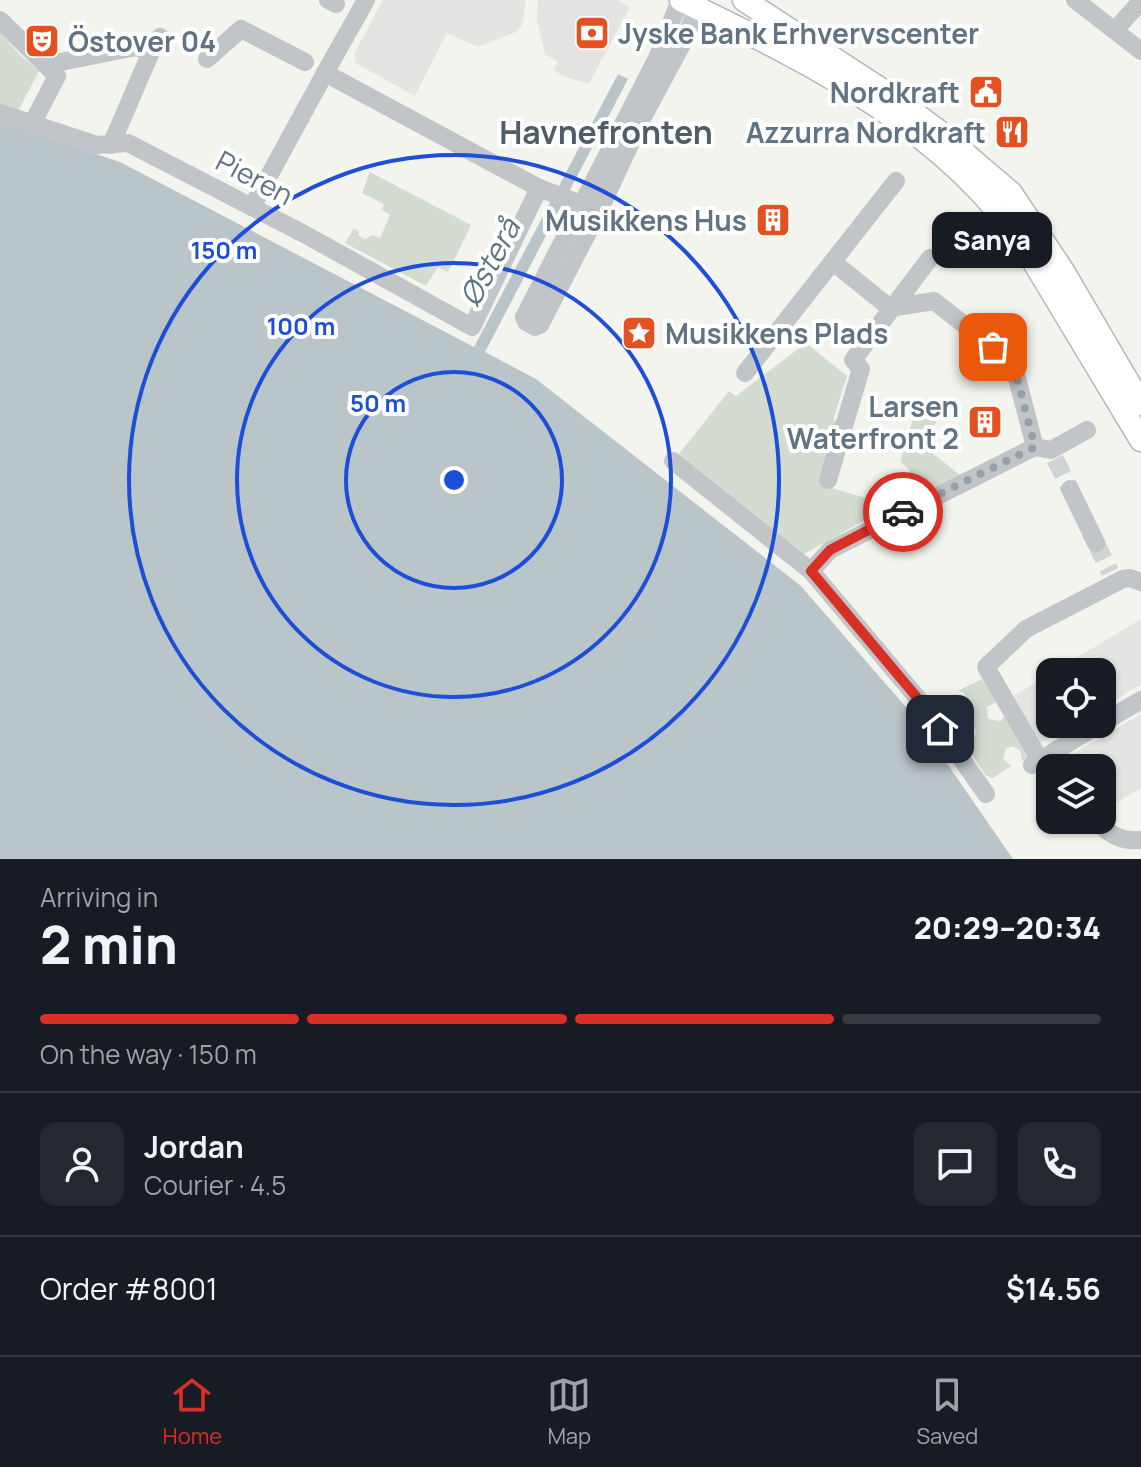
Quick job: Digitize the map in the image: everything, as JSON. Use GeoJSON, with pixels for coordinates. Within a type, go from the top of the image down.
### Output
{"type":"FeatureCollection","features":[{"type":"Feature","properties":{"kind":"main road"},"geometry":{"type":"LineString","coordinates":[[744,0],[934,127],[1011,193],[1063,271],[1141,404]]}},
{"type":"Feature","properties":{"kind":"main road"},"geometry":{"type":"LineString","coordinates":[[694,2],[826,54]]}},
{"type":"Feature","properties":{"kind":"main road"},"geometry":{"type":"LineString","coordinates":[[694,2],[864,97],[925,140],[987,197],[1026,249],[1141,440]]}},
{"type":"Feature","properties":{"kind":"street"},"geometry":{"type":"LineString","coordinates":[[252,207],[366,0]]}},
{"type":"Feature","properties":{"kind":"street"},"geometry":{"type":"LineString","coordinates":[[1075,0],[1141,51]]}},
{"type":"Feature","properties":{"kind":"street"},"geometry":{"type":"LineString","coordinates":[[1115,30],[1141,1]]}},
{"type":"Feature","properties":{"kind":"street"},"geometry":{"type":"LineString","coordinates":[[694,2],[687,35],[540,325],[535,327],[524,317],[657,58],[694,2]]}},
{"type":"Feature","properties":{"kind":"street"},"geometry":{"type":"LineString","coordinates":[[0,20],[57,76],[32,124]]}},
{"type":"Feature","properties":{"kind":"street"},"geometry":{"type":"LineString","coordinates":[[207,59],[241,29],[305,62]]}},
{"type":"Feature","properties":{"kind":"street"},"geometry":{"type":"LineString","coordinates":[[46,65],[155,44],[111,145]]}},
{"type":"Feature","properties":{"kind":"street"},"geometry":{"type":"LineString","coordinates":[[325,73],[539,188],[599,211]]}},
{"type":"Feature","properties":{"kind":"street","name":"Pieren"},"geometry":{"type":"LineString","coordinates":[[0,113],[97,145],[128,143],[472,327],[539,188]]}},
{"type":"Feature","properties":{"kind":"street"},"geometry":{"type":"LineString","coordinates":[[745,373],[896,181]]}},
{"type":"Feature","properties":{"kind":"street"},"geometry":{"type":"LineString","coordinates":[[828,480],[861,369],[853,360],[930,258]]}},
{"type":"Feature","properties":{"kind":"street"},"geometry":{"type":"LineString","coordinates":[[833,262],[890,308],[934,301],[1013,363],[1047,452]]}},
{"type":"Feature","properties":{"kind":"street"},"geometry":{"type":"LineString","coordinates":[[811,571],[830,550],[1047,452],[1087,430]]}},
{"type":"Feature","properties":{"kind":"street"},"geometry":{"type":"LineString","coordinates":[[673,461],[811,571],[925,707],[986,794]]}},
{"type":"Feature","properties":{"kind":"street"},"geometry":{"type":"LineString","coordinates":[[1070,489],[1096,543]]}},
{"type":"Feature","properties":{"kind":"street"},"geometry":{"type":"LineString","coordinates":[[1040,754],[986,667],[1026,629],[1112,577],[1141,582]]}},
{"type":"Feature","properties":{"kind":"street"},"geometry":{"type":"LineString","coordinates":[[1116,715],[1141,700]]}},
{"type":"Feature","properties":{"kind":"street"},"geometry":{"type":"LineString","coordinates":[[1051,754],[1078,738]]}},
{"type":"Feature","properties":{"kind":"street"},"geometry":{"type":"LineString","coordinates":[[1112,834],[1122,840],[1141,840]]}},
{"type":"Feature","properties":{"kind":"shaded area"},"geometry":{"type":"Polygon","coordinates":[[[383,0],[525,0],[524,17],[516,32],[478,47],[447,33],[415,96],[355,63],[355,52],[383,0]]]}},
{"type":"Feature","properties":{"kind":"shaded area"},"geometry":{"type":"Polygon","coordinates":[[[538,0],[617,0],[630,7],[589,84],[553,70],[558,62],[545,54],[537,19],[538,0]]]}},
{"type":"Feature","properties":{"kind":"shaded area"},"geometry":{"type":"Polygon","coordinates":[[[0,32],[39,71],[17,113],[0,108],[0,32]]]}},
{"type":"Feature","properties":{"kind":"shaded area"},"geometry":{"type":"Polygon","coordinates":[[[618,74],[628,79],[485,352],[536,379],[801,586],[917,720],[1013,859],[0,859],[0,122],[120,162],[474,347],[618,74]]]}},
{"type":"Feature","properties":{"kind":"shaded area"},"geometry":{"type":"Polygon","coordinates":[[[370,172],[471,225],[448,272],[438,267],[426,286],[345,243],[354,228],[365,239],[373,235],[380,238],[390,215],[382,210],[384,204],[362,193],[370,172]]]}},
{"type":"Feature","properties":{"kind":"shaded area"},"geometry":{"type":"Polygon","coordinates":[[[806,343],[847,376],[833,420],[839,422],[821,485],[887,504],[874,510],[876,514],[804,554],[679,454],[729,391],[736,396],[806,343]]]}},
{"type":"Feature","properties":{"kind":"shaded area"},"geometry":{"type":"Polygon","coordinates":[[[933,408],[941,415],[930,431],[934,435],[918,453],[922,455],[927,449],[964,478],[930,491],[920,488],[911,479],[909,469],[900,462],[915,412],[933,408]]]}},
{"type":"Feature","properties":{"kind":"shaded area"},"geometry":{"type":"Polygon","coordinates":[[[1141,619],[1141,684],[1116,699],[1116,658],[1076,658],[1141,619]]]}},
{"type":"Feature","properties":{"kind":"shaded area"},"geometry":{"type":"Polygon","coordinates":[[[982,679],[997,702],[987,707],[988,719],[1000,721],[1005,716],[1029,756],[1022,761],[1020,750],[1011,746],[1006,749],[1003,759],[1011,766],[993,778],[986,776],[964,742],[973,739],[976,733],[973,722],[962,720],[955,727],[937,702],[951,695],[952,706],[961,709],[968,702],[963,692],[957,691],[982,679]]]}},
{"type":"Feature","properties":{"kind":"shaded area"},"geometry":{"type":"Polygon","coordinates":[[[1036,682],[1036,737],[1012,697],[1036,682]]]}},
{"type":"Feature","properties":{"kind":"shaded area"},"geometry":{"type":"Polygon","coordinates":[[[1141,714],[1141,788],[1116,803],[1116,754],[1072,754],[1100,738],[1116,738],[1116,729],[1141,714]]]}},
{"type":"Feature","properties":{"kind":"shaded area"},"geometry":{"type":"Polygon","coordinates":[[[1036,738],[1050,738],[1040,744],[1036,738]]]}},
{"type":"Feature","properties":{"kind":"tunnel"},"geometry":{"type":"LineString","coordinates":[[1055,459],[1070,489]]}},
{"type":"Feature","properties":{"kind":"tunnel"},"geometry":{"type":"LineString","coordinates":[[1096,543],[1110,572]]}},
{"type":"Feature","properties":{"kind":"way so far"},"geometry":{"type":"LineString","coordinates":[[903,512],[1035,447],[1013,363],[993,347]]}},
{"type":"Feature","properties":{"kind":"place","name":"Jyske Bank Erhvervscenter"},"geometry":{"type":"Point","coordinates":[592,33]}},
{"type":"Feature","properties":{"kind":"place","name":"Östover 04"},"geometry":{"type":"Point","coordinates":[42,41]}},
{"type":"Feature","properties":{"kind":"place","name":"Nordkraft"},"geometry":{"type":"Point","coordinates":[986,92]}},
{"type":"Feature","properties":{"kind":"place","name":"Azzurra Nordkraft"},"geometry":{"type":"Point","coordinates":[1012,132]}},
{"type":"Feature","properties":{"kind":"place","name":"Musikkens Hus"},"geometry":{"type":"Point","coordinates":[773,220]}},
{"type":"Feature","properties":{"kind":"place","name":"Musikkens Plads"},"geometry":{"type":"Point","coordinates":[639,333]}},
{"type":"Feature","properties":{"kind":"place","name":"Sanya"},"geometry":{"type":"Point","coordinates":[993,347]}},
{"type":"Feature","properties":{"kind":"place","name":"Larsen Waterfront 2"},"geometry":{"type":"Point","coordinates":[985,422]}},
{"type":"Feature","properties":{"kind":"district","name":"Havnefronten"},"geometry":{"type":"Point","coordinates":[606,132]}},
{"type":"Feature","properties":{"kind":"route"},"geometry":{"type":"LineString","coordinates":[[903,512],[830,550],[811,571],[940,729]]}},
{"type":"Feature","properties":{"kind":"water label","name":"Østerå"},"geometry":{"type":"Point","coordinates":[489,262]}}]}
